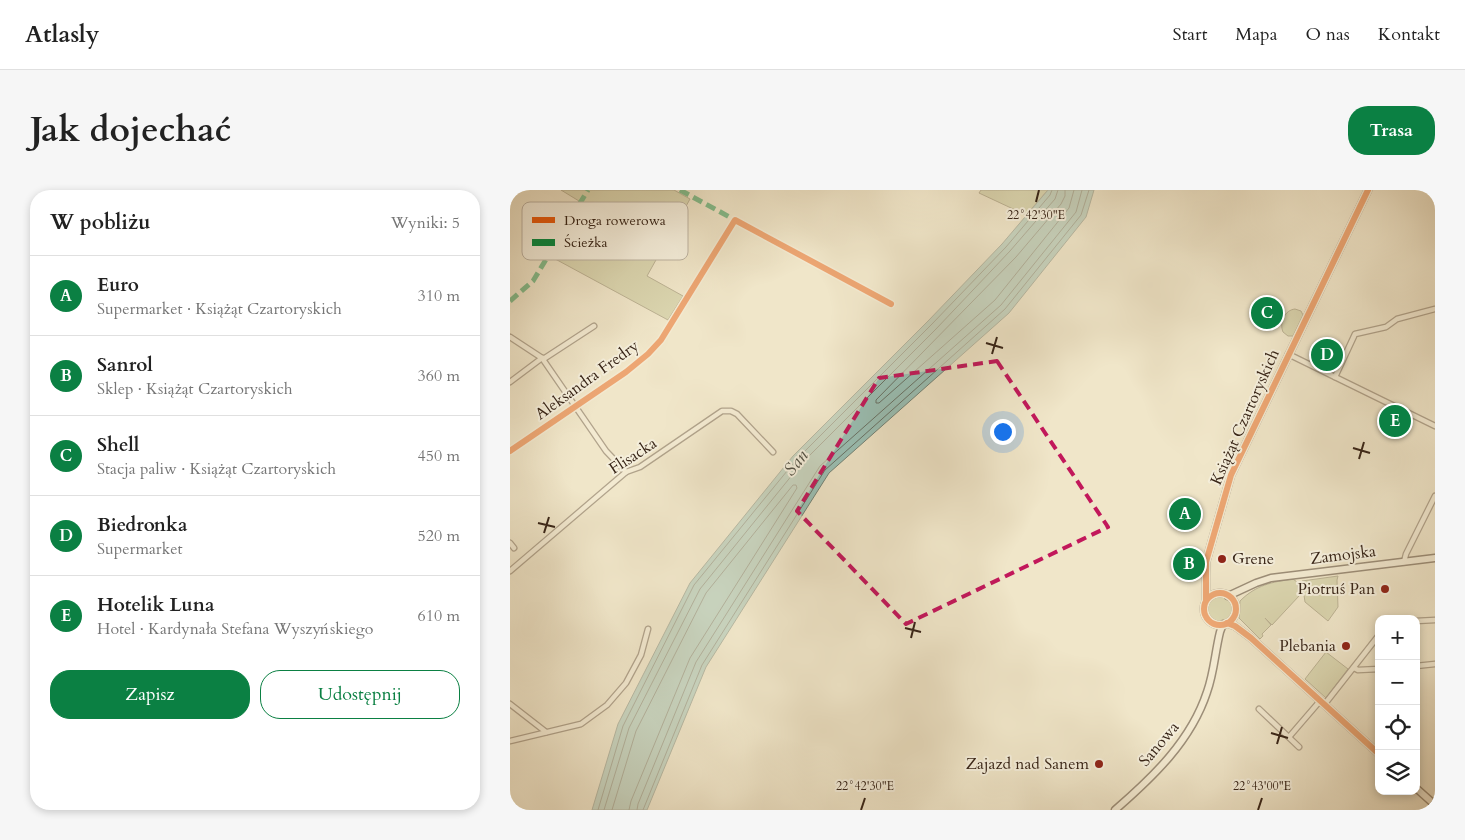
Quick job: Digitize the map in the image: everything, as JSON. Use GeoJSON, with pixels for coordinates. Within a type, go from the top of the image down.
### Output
{"type":"FeatureCollection","features":[{"type":"Feature","properties":{"kind":"main road","name":"Książąt Czartoryskich"},"geometry":{"type":"LineString","coordinates":[[1206,600],[1205,569],[1207,557],[1231,475],[1368,190]]}},
{"type":"Feature","properties":{"kind":"main road","name":"Zamojska"},"geometry":{"type":"LineString","coordinates":[[1228,596],[1256,583],[1277,577],[1435,558]]}},
{"type":"Feature","properties":{"kind":"main road"},"geometry":{"type":"LineString","coordinates":[[1205,580],[1210,589],[1228,596],[1235,606],[1235,618],[1251,638]]}},
{"type":"Feature","properties":{"kind":"main road","name":"Zamojska"},"geometry":{"type":"LineString","coordinates":[[1235,606],[1239,597],[1256,583]]}},
{"type":"Feature","properties":{"kind":"main road"},"geometry":{"type":"LineString","coordinates":[[1215,653],[1215,632],[1212,622],[1204,610],[1206,600],[1218,593]]}},
{"type":"Feature","properties":{"kind":"main road"},"geometry":{"type":"LineString","coordinates":[[1215,653],[1225,624],[1235,614]]}},
{"type":"Feature","properties":{"kind":"main road"},"geometry":{"type":"LineString","coordinates":[[1212,622],[1235,626],[1251,638],[1375,750]]}},
{"type":"Feature","properties":{"kind":"main road","name":"Sanowa"},"geometry":{"type":"LineString","coordinates":[[1117,809],[1161,767],[1185,739],[1200,711],[1209,686],[1215,653]]}},
{"type":"Feature","properties":{"kind":"main road"},"geometry":{"type":"LineString","coordinates":[[1420,792],[1435,805]]}},
{"type":"Feature","properties":{"kind":"street","name":"Aleksandra Fredry"},"geometry":{"type":"LineString","coordinates":[[510,451],[576,408],[638,364],[656,346],[735,220],[891,304]]}},
{"type":"Feature","properties":{"kind":"street"},"geometry":{"type":"LineString","coordinates":[[1335,377],[1355,334],[1386,327],[1397,319],[1435,309]]}},
{"type":"Feature","properties":{"kind":"street"},"geometry":{"type":"LineString","coordinates":[[510,382],[542,358],[545,358],[594,326]]}},
{"type":"Feature","properties":{"kind":"street"},"geometry":{"type":"LineString","coordinates":[[510,337],[542,358],[606,451],[626,472]]}},
{"type":"Feature","properties":{"kind":"street"},"geometry":{"type":"LineString","coordinates":[[1288,354],[1435,426]]}},
{"type":"Feature","properties":{"kind":"street","name":"Flisacka"},"geometry":{"type":"LineString","coordinates":[[510,571],[626,472],[640,468],[722,411],[731,411],[737,414],[773,452]]}},
{"type":"Feature","properties":{"kind":"street"},"geometry":{"type":"LineString","coordinates":[[1404,562],[1406,554],[1435,496]]}},
{"type":"Feature","properties":{"kind":"street"},"geometry":{"type":"LineString","coordinates":[[510,543],[514,548]]}},
{"type":"Feature","properties":{"kind":"street"},"geometry":{"type":"LineString","coordinates":[[1420,621],[1435,620]]}},
{"type":"Feature","properties":{"kind":"street"},"geometry":{"type":"LineString","coordinates":[[510,741],[581,724],[607,705],[626,683],[641,655],[648,629]]}},
{"type":"Feature","properties":{"kind":"street"},"geometry":{"type":"LineString","coordinates":[[1289,737],[1354,668],[1375,639]]}},
{"type":"Feature","properties":{"kind":"street"},"geometry":{"type":"LineString","coordinates":[[1420,666],[1435,664]]}},
{"type":"Feature","properties":{"kind":"street"},"geometry":{"type":"LineString","coordinates":[[1354,668],[1358,670],[1375,669]]}},
{"type":"Feature","properties":{"kind":"street"},"geometry":{"type":"LineString","coordinates":[[510,704],[546,732]]}},
{"type":"Feature","properties":{"kind":"street"},"geometry":{"type":"LineString","coordinates":[[1258,709],[1299,747]]}},
{"type":"Feature","properties":{"kind":"highlighted area"},"geometry":{"type":"Polygon","coordinates":[[[997,361],[1108,527],[906,624],[797,511],[879,378],[997,361]]]}},
{"type":"Feature","properties":{"kind":"green space"},"geometry":{"type":"Polygon","coordinates":[[[561,190],[674,190],[690,199],[688,203],[579,201],[561,190]]]}},
{"type":"Feature","properties":{"kind":"green space"},"geometry":{"type":"Polygon","coordinates":[[[981,190],[1048,190],[1026,215],[979,193],[981,190]]]}},
{"type":"Feature","properties":{"kind":"green space"},"geometry":{"type":"Polygon","coordinates":[[[557,260],[656,260],[647,276],[683,296],[668,320],[557,260]]]}},
{"type":"Feature","properties":{"kind":"green space"},"geometry":{"type":"Polygon","coordinates":[[[1295,309],[1301,311],[1303,315],[1293,336],[1288,336],[1283,332],[1282,321],[1288,312],[1295,309]]]}},
{"type":"Feature","properties":{"kind":"green space"},"geometry":{"type":"Polygon","coordinates":[[[1338,576],[1338,607],[1328,621],[1305,602],[1302,581],[1338,576]]]}},
{"type":"Feature","properties":{"kind":"green space"},"geometry":{"type":"Polygon","coordinates":[[[1293,579],[1297,582],[1299,596],[1272,625],[1265,618],[1271,625],[1262,634],[1263,636],[1260,639],[1239,618],[1240,601],[1252,591],[1265,585],[1293,579]]]}},
{"type":"Feature","properties":{"kind":"green space"},"geometry":{"type":"Polygon","coordinates":[[[1220,596],[1229,600],[1233,609],[1229,618],[1220,622],[1211,618],[1207,609],[1211,600],[1220,596]]]}},
{"type":"Feature","properties":{"kind":"green space"},"geometry":{"type":"Polygon","coordinates":[[[1326,652],[1348,669],[1326,698],[1305,679],[1326,652]]]}},
{"type":"Feature","properties":{"kind":"water","name":"San"},"geometry":{"type":"Polygon","coordinates":[[[1048,190],[1094,190],[1086,217],[1009,313],[829,473],[706,667],[647,810],[592,810],[618,724],[690,583],[793,456],[1002,244],[1048,190]]]}},
{"type":"Feature","properties":{"kind":"marked path"},"geometry":{"type":"LineString","coordinates":[[581,202],[588,190]]}},
{"type":"Feature","properties":{"kind":"marked path"},"geometry":{"type":"LineString","coordinates":[[680,190],[735,220]]}},
{"type":"Feature","properties":{"kind":"marked path"},"geometry":{"type":"LineString","coordinates":[[510,301],[533,281],[546,260]]}},
{"type":"Feature","properties":{"kind":"cycle path"},"geometry":{"type":"LineString","coordinates":[[1206,600],[1206,562],[1231,475],[1368,190]]}},
{"type":"Feature","properties":{"kind":"cycle path"},"geometry":{"type":"LineString","coordinates":[[510,451],[626,372],[648,354],[661,340],[735,220],[891,304]]}},
{"type":"Feature","properties":{"kind":"cycle path"},"geometry":{"type":"LineString","coordinates":[[1220,593],[1226,594],[1231,598],[1235,603],[1236,609],[1235,615],[1231,620],[1226,624],[1220,625],[1214,624],[1209,620],[1205,615],[1204,609],[1205,603],[1209,598],[1214,594],[1220,593]]}},
{"type":"Feature","properties":{"kind":"cycle path"},"geometry":{"type":"LineString","coordinates":[[1227,623],[1235,626],[1251,638],[1375,750]]}},
{"type":"Feature","properties":{"kind":"place","name":"Shell"},"geometry":{"type":"Point","coordinates":[1267,313]}},
{"type":"Feature","properties":{"kind":"place","name":"Biedronka"},"geometry":{"type":"Point","coordinates":[1327,355]}},
{"type":"Feature","properties":{"kind":"place","name":"Hotelik Luna"},"geometry":{"type":"Point","coordinates":[1395,421]}},
{"type":"Feature","properties":{"kind":"place","name":"Euro"},"geometry":{"type":"Point","coordinates":[1185,514]}},
{"type":"Feature","properties":{"kind":"place","name":"Grene"},"geometry":{"type":"Point","coordinates":[1222,559]}},
{"type":"Feature","properties":{"kind":"place","name":"Sanrol"},"geometry":{"type":"Point","coordinates":[1189,564]}},
{"type":"Feature","properties":{"kind":"place","name":"Piotruś Pan"},"geometry":{"type":"Point","coordinates":[1385,589]}},
{"type":"Feature","properties":{"kind":"place","name":"Plebania"},"geometry":{"type":"Point","coordinates":[1346,646]}},
{"type":"Feature","properties":{"kind":"place","name":"Zajazd nad Sanem"},"geometry":{"type":"Point","coordinates":[1099,764]}}]}
